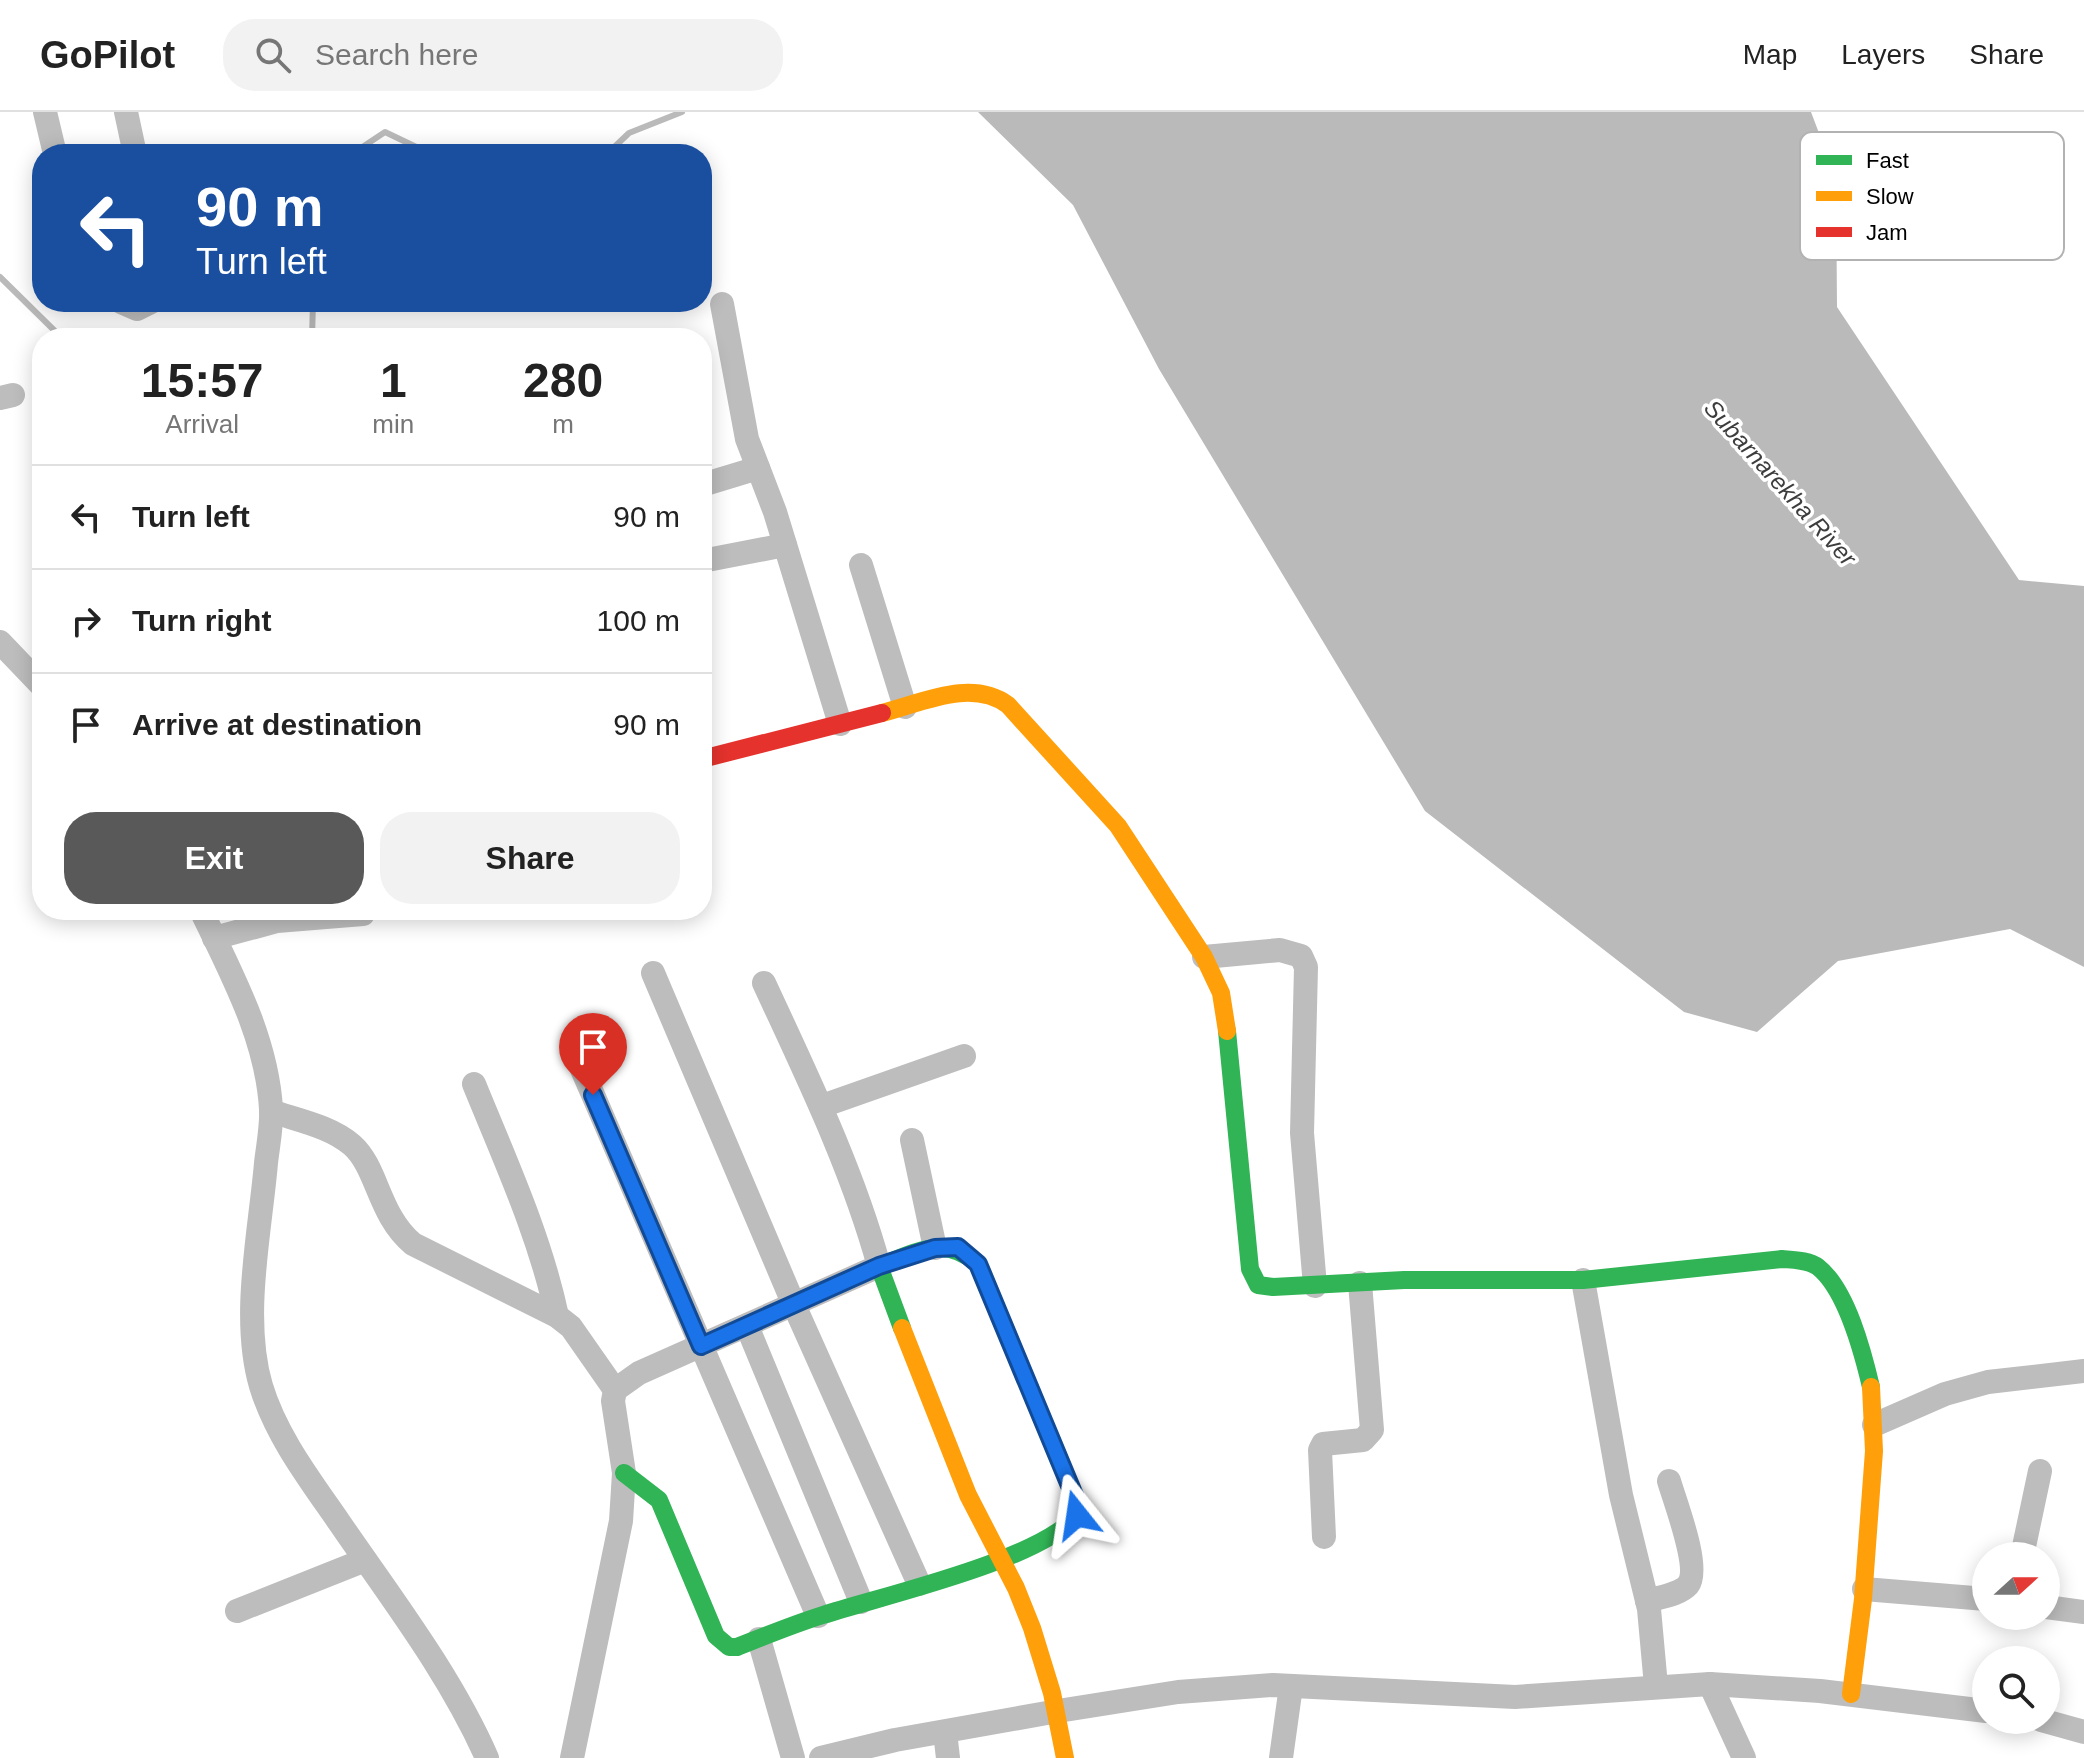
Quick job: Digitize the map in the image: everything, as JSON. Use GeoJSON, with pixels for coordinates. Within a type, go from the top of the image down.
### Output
{"type":"FeatureCollection","features":[{"type":"Feature","properties":{"kind":"street"},"geometry":{"type":"LineString","coordinates":[[45,112],[53,144]]}},
{"type":"Feature","properties":{"kind":"street"},"geometry":{"type":"LineString","coordinates":[[126,112],[133,144]]}},
{"type":"Feature","properties":{"kind":"street"},"geometry":{"type":"LineString","coordinates":[[722,304],[741,416],[785,545],[840,724]]}},
{"type":"Feature","properties":{"kind":"street"},"geometry":{"type":"LineString","coordinates":[[712,482],[758,468]]}},
{"type":"Feature","properties":{"kind":"street"},"geometry":{"type":"LineString","coordinates":[[712,559],[785,545]]}},
{"type":"Feature","properties":{"kind":"street"},"geometry":{"type":"LineString","coordinates":[[861,565],[905,707]]}},
{"type":"Feature","properties":{"kind":"street"},"geometry":{"type":"LineString","coordinates":[[0,642],[32,676]]}},
{"type":"Feature","properties":{"kind":"street"},"geometry":{"type":"LineString","coordinates":[[712,756],[967,691],[984,691],[1008,705],[1118,826],[1204,957],[1221,993],[1253,1279],[1264,1287],[1583,1280],[1782,1259],[1803,1261],[1818,1267],[1847,1309],[1861,1345],[1873,1395],[1864,1589],[1851,1694]]}},
{"type":"Feature","properties":{"kind":"street"},"geometry":{"type":"LineString","coordinates":[[206,920],[255,1030],[266,1070],[271,1111],[251,1324],[254,1360],[274,1418],[300,1465],[466,1716],[487,1758]]}},
{"type":"Feature","properties":{"kind":"street"},"geometry":{"type":"LineString","coordinates":[[214,938],[289,920]]}},
{"type":"Feature","properties":{"kind":"street"},"geometry":{"type":"LineString","coordinates":[[1204,957],[1280,950],[1301,956],[1306,967],[1302,1133],[1315,1286]]}},
{"type":"Feature","properties":{"kind":"street"},"geometry":{"type":"LineString","coordinates":[[653,973],[794,1305],[919,1584]]}},
{"type":"Feature","properties":{"kind":"street"},"geometry":{"type":"LineString","coordinates":[[764,983],[822,1106],[866,1220],[879,1266],[969,1496],[1017,1591],[1058,1711],[1065,1758]]}},
{"type":"Feature","properties":{"kind":"street"},"geometry":{"type":"LineString","coordinates":[[822,1106],[964,1056]]}},
{"type":"Feature","properties":{"kind":"street"},"geometry":{"type":"LineString","coordinates":[[581,1067],[818,1616]]}},
{"type":"Feature","properties":{"kind":"street"},"geometry":{"type":"LineString","coordinates":[[474,1084],[549,1275],[557,1316]]}},
{"type":"Feature","properties":{"kind":"street"},"geometry":{"type":"LineString","coordinates":[[271,1111],[331,1132],[353,1146],[399,1233],[413,1244],[557,1316],[571,1327],[615,1390]]}},
{"type":"Feature","properties":{"kind":"street"},"geometry":{"type":"LineString","coordinates":[[912,1140],[935,1248]]}},
{"type":"Feature","properties":{"kind":"street"},"geometry":{"type":"LineString","coordinates":[[572,1758],[621,1521],[624,1473],[613,1401],[615,1390],[639,1373],[879,1266],[935,1248],[958,1247],[978,1264],[1076,1500],[1077,1515],[1069,1525],[1002,1560],[818,1616],[737,1647],[719,1641],[659,1500],[624,1473]]}},
{"type":"Feature","properties":{"kind":"street"},"geometry":{"type":"LineString","coordinates":[[1583,1280],[1621,1495],[1647,1601],[1656,1686]]}},
{"type":"Feature","properties":{"kind":"street"},"geometry":{"type":"LineString","coordinates":[[1324,1537],[1320,1450],[1323,1444],[1363,1440],[1372,1430],[1360,1283]]}},
{"type":"Feature","properties":{"kind":"street"},"geometry":{"type":"LineString","coordinates":[[747,1326],[861,1602]]}},
{"type":"Feature","properties":{"kind":"street"},"geometry":{"type":"LineString","coordinates":[[1874,1425],[1945,1394],[1988,1382],[2084,1371]]}},
{"type":"Feature","properties":{"kind":"street"},"geometry":{"type":"LineString","coordinates":[[2025,1542],[2040,1471]]}},
{"type":"Feature","properties":{"kind":"street"},"geometry":{"type":"LineString","coordinates":[[1647,1601],[1684,1588],[1690,1583],[1692,1573],[1669,1481]]}},
{"type":"Feature","properties":{"kind":"street"},"geometry":{"type":"LineString","coordinates":[[237,1611],[365,1560]]}},
{"type":"Feature","properties":{"kind":"street"},"geometry":{"type":"LineString","coordinates":[[1864,1589],[1972,1598]]}},
{"type":"Feature","properties":{"kind":"street"},"geometry":{"type":"LineString","coordinates":[[2060,1609],[2084,1612]]}},
{"type":"Feature","properties":{"kind":"street"},"geometry":{"type":"LineString","coordinates":[[759,1639],[793,1758]]}},
{"type":"Feature","properties":{"kind":"street"},"geometry":{"type":"LineString","coordinates":[[1710,1684],[1744,1758]]}},
{"type":"Feature","properties":{"kind":"street"},"geometry":{"type":"LineString","coordinates":[[821,1758],[1058,1711],[1178,1692],[1291,1686],[1438,1696],[1515,1697],[1710,1684],[1851,1694],[1972,1709]]}},
{"type":"Feature","properties":{"kind":"street"},"geometry":{"type":"LineString","coordinates":[[1281,1758],[1291,1686]]}},
{"type":"Feature","properties":{"kind":"street"},"geometry":{"type":"LineString","coordinates":[[2060,1725],[2084,1732]]}},
{"type":"Feature","properties":{"kind":"street"},"geometry":{"type":"LineString","coordinates":[[945,1732],[948,1758]]}},
{"type":"Feature","properties":{"kind":"water","name":"Subarnarekha River"},"geometry":{"type":"Polygon","coordinates":[[[978,112],[1811,112],[1819,132],[1800,132],[1800,260],[1837,260],[1837,307],[2019,580],[2084,586],[2084,967],[2010,929],[1838,961],[1757,1032],[1684,1012],[1425,811],[1159,369],[1073,205],[978,112]]]}},
{"type":"Feature","properties":{"kind":"waterway"},"geometry":{"type":"LineString","coordinates":[[617,144],[629,133],[682,112]]}},
{"type":"Feature","properties":{"kind":"waterway"},"geometry":{"type":"LineString","coordinates":[[367,144],[385,132],[410,144]]}},
{"type":"Feature","properties":{"kind":"waterway"},"geometry":{"type":"LineString","coordinates":[[0,277],[32,308]]}},
{"type":"Feature","properties":{"kind":"waterway"},"geometry":{"type":"LineString","coordinates":[[36,312],[52,328]]}},
{"type":"Feature","properties":{"kind":"waterway"},"geometry":{"type":"LineString","coordinates":[[312,328],[313,312]]}},
{"type":"Feature","properties":{"kind":"traffic: fast"},"geometry":{"type":"LineString","coordinates":[[1227,1031],[1250,1269],[1258,1285],[1273,1287],[1404,1280],[1583,1280],[1782,1259],[1801,1261],[1818,1267],[1837,1291],[1852,1323],[1871,1387]]}},
{"type":"Feature","properties":{"kind":"traffic: fast"},"geometry":{"type":"LineString","coordinates":[[624,1473],[659,1500],[716,1636],[729,1647],[737,1647],[812,1619],[996,1561],[1030,1547],[1058,1531],[1077,1515],[1076,1500],[978,1264],[966,1255],[941,1248],[918,1252],[879,1266],[902,1328]]}},
{"type":"Feature","properties":{"kind":"traffic: slow"},"geometry":{"type":"LineString","coordinates":[[882,713],[962,693],[994,697],[1008,705],[1118,826],[1204,957],[1221,993],[1227,1031]]}},
{"type":"Feature","properties":{"kind":"traffic: slow"},"geometry":{"type":"LineString","coordinates":[[902,1328],[968,1495],[1016,1588],[1032,1628],[1052,1693],[1065,1758]]}},
{"type":"Feature","properties":{"kind":"traffic: slow"},"geometry":{"type":"LineString","coordinates":[[1851,1694],[1863,1599],[1874,1451],[1871,1387]]}},
{"type":"Feature","properties":{"kind":"traffic: jam"},"geometry":{"type":"LineString","coordinates":[[712,756],[882,713]]}},
{"type":"Feature","properties":{"kind":"route"},"geometry":{"type":"LineString","coordinates":[[593,1095],[701,1346],[879,1266],[935,1248],[958,1247],[967,1252],[978,1264],[1003,1323],[1076,1500],[1077,1515]]}}]}
